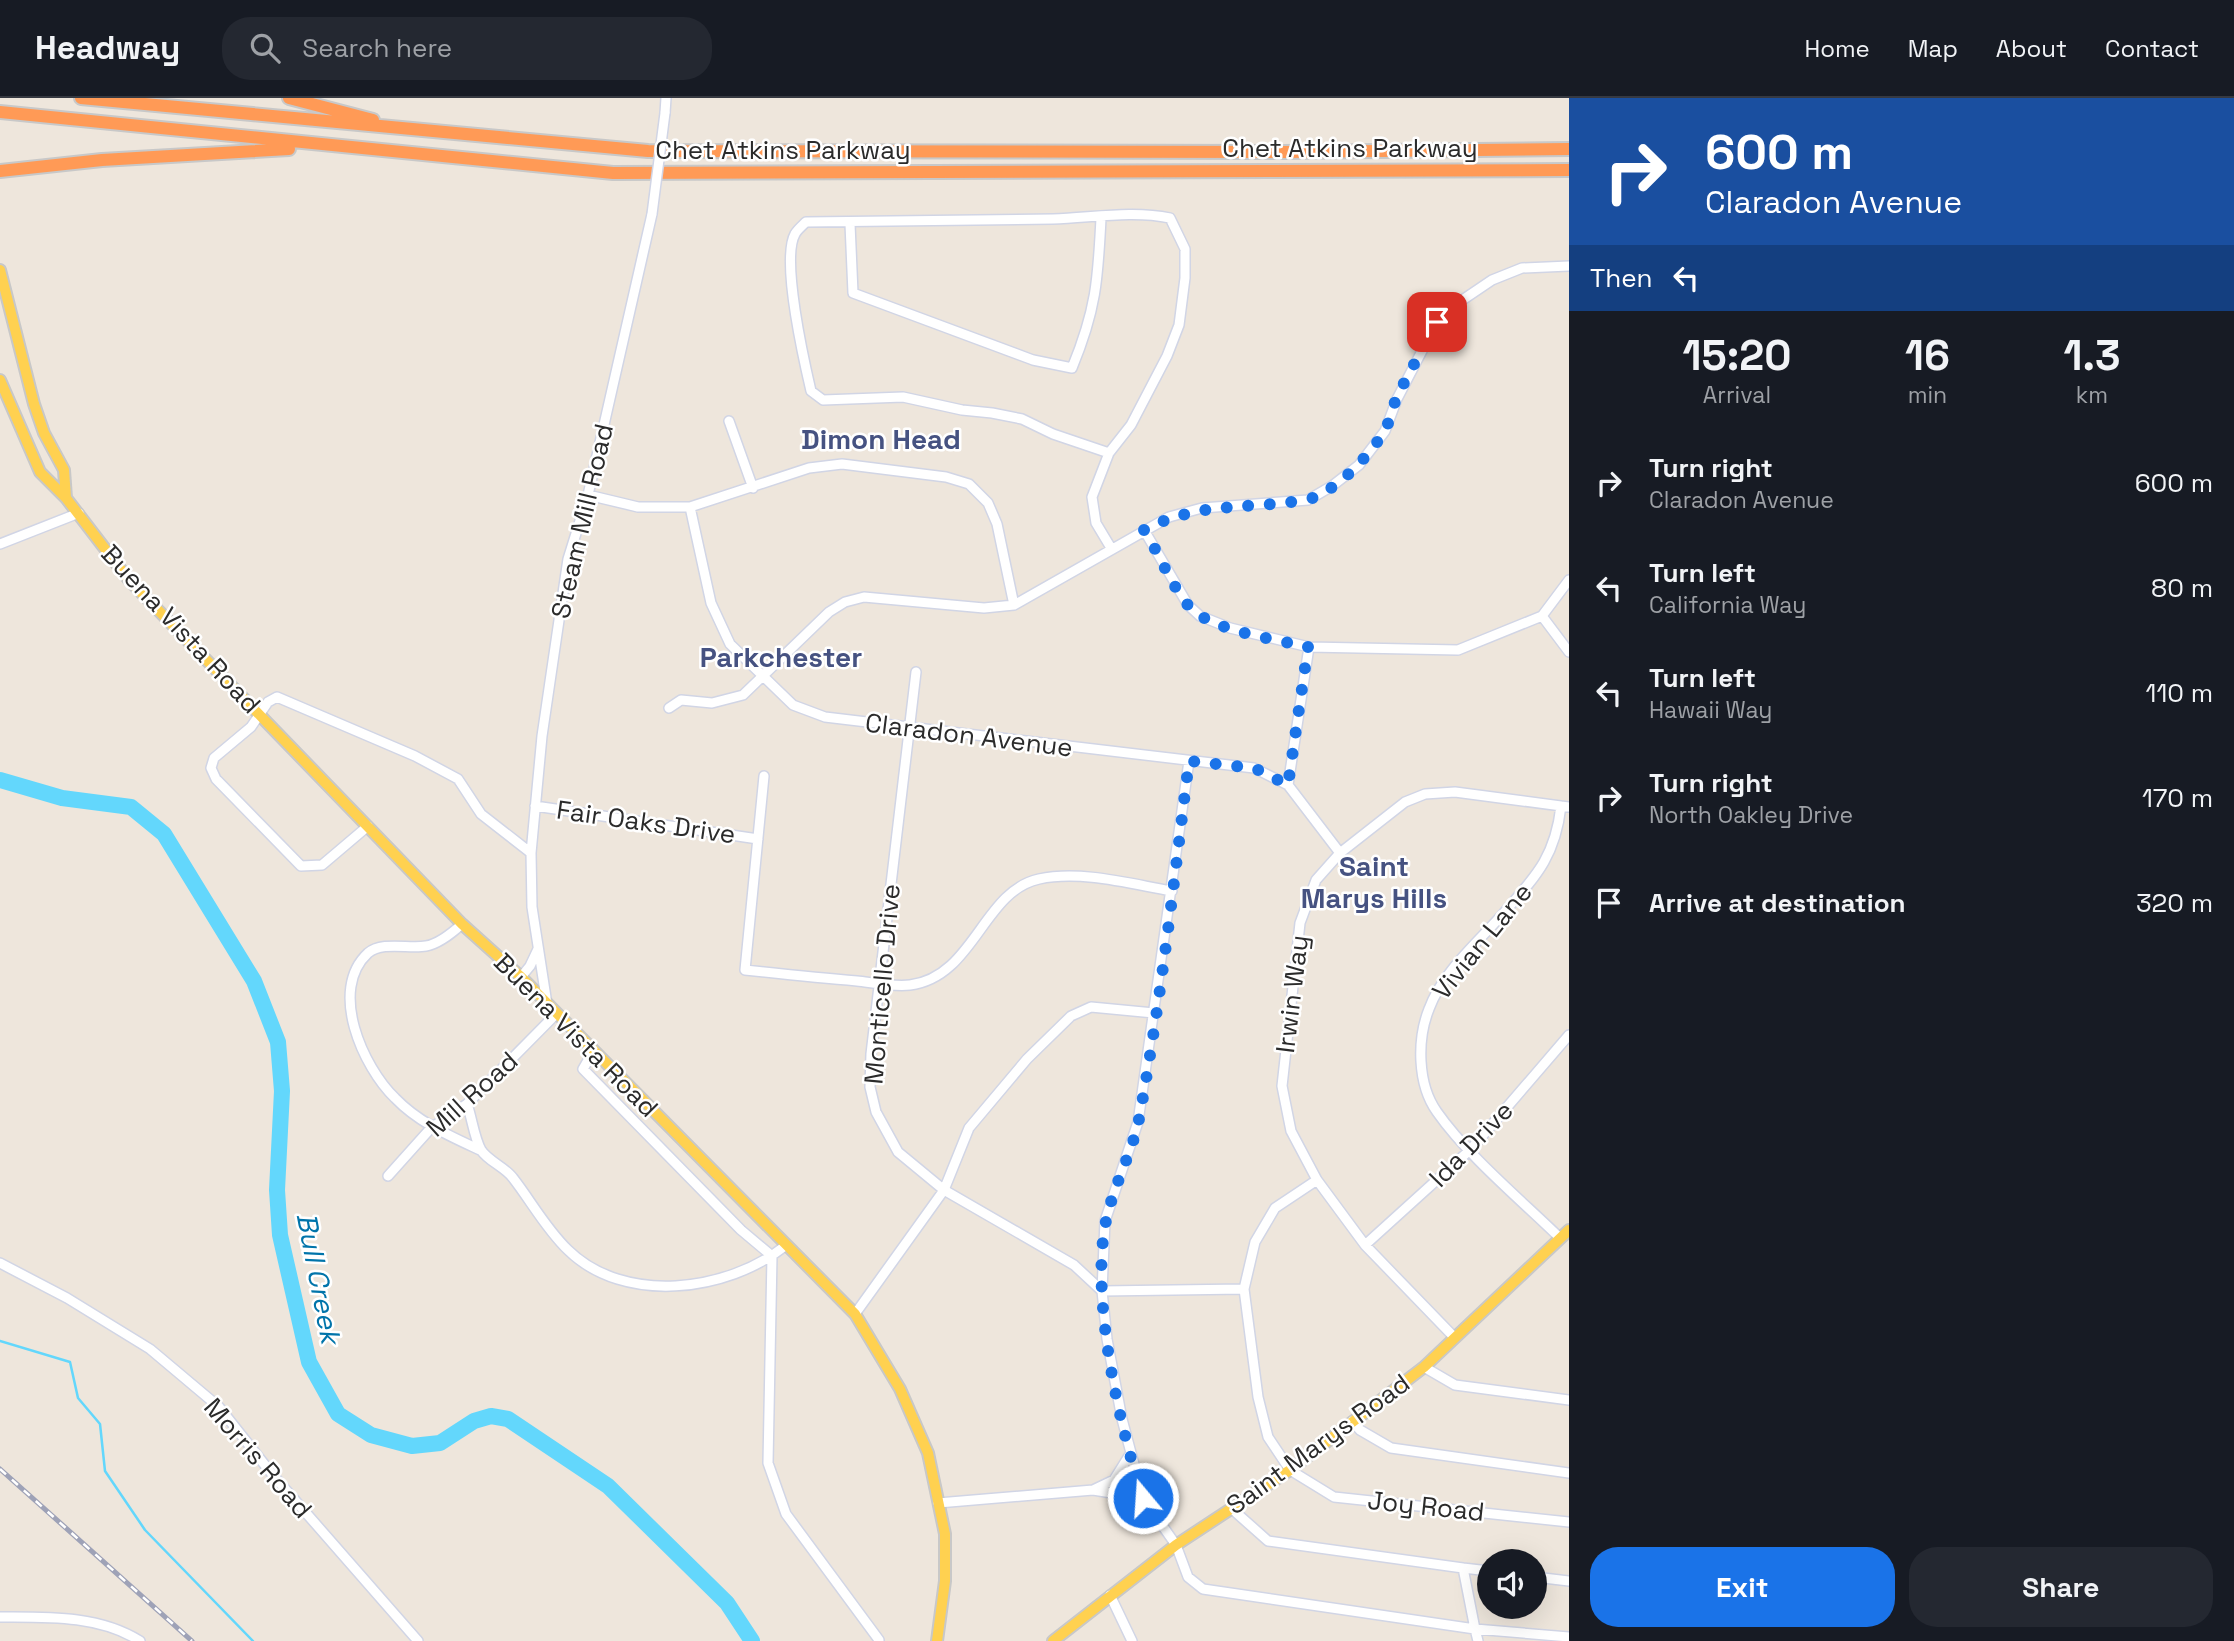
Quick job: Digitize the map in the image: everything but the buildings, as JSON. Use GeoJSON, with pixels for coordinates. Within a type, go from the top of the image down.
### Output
{"type":"FeatureCollection","features":[{"type":"Feature","properties":{"kind":"highway","name":"Chet Atkins Parkway"},"geometry":{"type":"LineString","coordinates":[[81,98],[555,144],[688,151],[1283,152],[1569,149]]}},
{"type":"Feature","properties":{"kind":"highway"},"geometry":{"type":"LineString","coordinates":[[289,98],[410,130]]}},
{"type":"Feature","properties":{"kind":"highway","name":"Chet Atkins Parkway"},"geometry":{"type":"LineString","coordinates":[[0,112],[424,155],[637,173],[1569,170]]}},
{"type":"Feature","properties":{"kind":"highway"},"geometry":{"type":"LineString","coordinates":[[0,171],[278,148],[424,155]]}},
{"type":"Feature","properties":{"kind":"main road"},"geometry":{"type":"LineString","coordinates":[[0,270],[16,342],[37,414],[64,470],[66,498]]}},
{"type":"Feature","properties":{"kind":"main road","name":"Buena Vista Road"},"geometry":{"type":"LineString","coordinates":[[0,380],[40,472],[79,513],[105,552],[169,624],[261,713],[462,924],[521,977],[855,1314],[917,1422],[928,1453],[945,1534],[945,1581],[937,1641]]}},
{"type":"Feature","properties":{"kind":"main road","name":"Saint Marys Road"},"geometry":{"type":"LineString","coordinates":[[1053,1641],[1176,1545],[1290,1470],[1424,1367],[1453,1336],[1569,1230]]}},
{"type":"Feature","properties":{"kind":"street","name":"Steam Mill Road"},"geometry":{"type":"LineString","coordinates":[[547,1004],[533,907],[531,853],[541,736],[568,559],[588,495],[652,214],[666,98]]}},
{"type":"Feature","properties":{"kind":"street"},"geometry":{"type":"LineString","coordinates":[[1109,453],[1053,434],[1021,419],[992,413],[903,397],[823,400],[816,396],[811,391],[798,334],[792,253],[794,234],[806,222],[850,224],[1101,218],[1146,213],[1170,218],[1185,249],[1179,325],[1131,425],[1109,453],[1092,497],[1096,523],[1111,548]]}},
{"type":"Feature","properties":{"kind":"street"},"geometry":{"type":"LineString","coordinates":[[850,224],[853,293],[1033,360],[1072,368],[1088,327],[1099,281],[1101,218]]}},
{"type":"Feature","properties":{"kind":"street"},"geometry":{"type":"LineString","coordinates":[[669,708],[681,701],[712,703],[743,695],[829,612],[845,602],[864,597],[984,608],[1013,605],[1169,517],[1202,508],[1308,500],[1359,465],[1385,431],[1396,399],[1437,322],[1455,305],[1492,280],[1522,268],[1569,265]]}},
{"type":"Feature","properties":{"kind":"street"},"geometry":{"type":"LineString","coordinates":[[729,421],[752,488]]}},
{"type":"Feature","properties":{"kind":"street"},"geometry":{"type":"LineString","coordinates":[[588,495],[638,506],[690,507],[809,468],[842,464],[946,477],[969,484],[988,503],[998,524],[1013,605]]}},
{"type":"Feature","properties":{"kind":"street","name":"Claradon Avenue"},"geometry":{"type":"LineString","coordinates":[[690,507],[711,604],[730,644],[793,705],[825,717],[1254,768],[1288,785],[1340,853]]}},
{"type":"Feature","properties":{"kind":"street"},"geometry":{"type":"LineString","coordinates":[[0,544],[79,513]]}},
{"type":"Feature","properties":{"kind":"street"},"geometry":{"type":"LineString","coordinates":[[1144,530],[1188,605],[1200,616],[1230,628],[1308,647],[1458,650],[1542,616],[1569,580]]}},
{"type":"Feature","properties":{"kind":"street"},"geometry":{"type":"LineString","coordinates":[[1542,616],[1569,652]]}},
{"type":"Feature","properties":{"kind":"street"},"geometry":{"type":"LineString","coordinates":[[1288,785],[1308,647]]}},
{"type":"Feature","properties":{"kind":"street","name":"Monticello Drive"},"geometry":{"type":"LineString","coordinates":[[916,672],[870,1076],[876,1112],[898,1152],[944,1190],[1074,1265],[1102,1291]]}},
{"type":"Feature","properties":{"kind":"street","name":"Fair Oaks Drive"},"geometry":{"type":"LineString","coordinates":[[261,713],[268,702],[277,697],[415,756],[458,779],[481,814],[509,839],[531,853]]}},
{"type":"Feature","properties":{"kind":"street"},"geometry":{"type":"LineString","coordinates":[[261,713],[251,727],[214,758],[211,768],[216,779],[301,866],[322,865],[368,826]]}},
{"type":"Feature","properties":{"kind":"street"},"geometry":{"type":"LineString","coordinates":[[1189,761],[1138,1122],[1105,1221],[1102,1291],[1107,1339],[1129,1456],[1143,1498],[1176,1545],[1188,1577],[1203,1589],[1475,1629],[1569,1637]]}},
{"type":"Feature","properties":{"kind":"street"},"geometry":{"type":"LineString","coordinates":[[764,776],[745,970],[912,985],[943,972],[971,946],[1007,898],[1020,886],[1038,879],[1104,879],[1172,891]]}},
{"type":"Feature","properties":{"kind":"street","name":"Irwin Way"},"geometry":{"type":"LineString","coordinates":[[1453,1336],[1365,1245],[1317,1180],[1291,1131],[1282,1086],[1300,923],[1316,880],[1340,853],[1405,802],[1425,794],[1455,792],[1565,807]]}},
{"type":"Feature","properties":{"kind":"street","name":"Fair Oaks Drive"},"geometry":{"type":"LineString","coordinates":[[535,806],[758,839]]}},
{"type":"Feature","properties":{"kind":"street","name":"Vivian Lane"},"geometry":{"type":"LineString","coordinates":[[1560,1238],[1435,1111],[1423,1080],[1420,1046],[1429,1007],[1447,977],[1546,863],[1565,807]]}},
{"type":"Feature","properties":{"kind":"street"},"geometry":{"type":"LineString","coordinates":[[462,924],[428,946],[393,946],[370,950],[357,965],[351,982],[355,1028],[379,1079],[395,1099],[431,1128],[482,1151],[511,1174],[569,1251],[600,1271],[636,1286],[678,1287],[704,1282],[772,1256],[785,1246]]}},
{"type":"Feature","properties":{"kind":"street"},"geometry":{"type":"LineString","coordinates":[[521,977],[539,948]]}},
{"type":"Feature","properties":{"kind":"street"},"geometry":{"type":"LineString","coordinates":[[855,1314],[944,1190],[970,1128],[1027,1059],[1071,1016],[1091,1007],[1154,1013]]}},
{"type":"Feature","properties":{"kind":"street","name":"Mill Road"},"geometry":{"type":"LineString","coordinates":[[388,1176],[431,1128],[467,1104],[556,1014]]}},
{"type":"Feature","properties":{"kind":"street","name":"Ida Drive"},"geometry":{"type":"LineString","coordinates":[[1365,1245],[1471,1149],[1569,1035]]}},
{"type":"Feature","properties":{"kind":"street"},"geometry":{"type":"LineString","coordinates":[[594,1050],[583,1069],[741,1230],[772,1256]]}},
{"type":"Feature","properties":{"kind":"street"},"geometry":{"type":"LineString","coordinates":[[467,1104],[482,1151]]}},
{"type":"Feature","properties":{"kind":"street"},"geometry":{"type":"LineString","coordinates":[[1290,1470],[1268,1437],[1258,1397],[1244,1289],[1255,1242],[1275,1208],[1317,1180]]}},
{"type":"Feature","properties":{"kind":"street"},"geometry":{"type":"LineString","coordinates":[[772,1256],[768,1463],[786,1514],[879,1640]]}},
{"type":"Feature","properties":{"kind":"street","name":"Morris Road"},"geometry":{"type":"LineString","coordinates":[[0,1263],[66,1298],[150,1349],[219,1407],[272,1474],[418,1641]]}},
{"type":"Feature","properties":{"kind":"street"},"geometry":{"type":"LineString","coordinates":[[1102,1291],[1244,1289]]}},
{"type":"Feature","properties":{"kind":"street"},"geometry":{"type":"LineString","coordinates":[[1424,1367],[1455,1385],[1569,1400]]}},
{"type":"Feature","properties":{"kind":"street"},"geometry":{"type":"LineString","coordinates":[[1353,1421],[1360,1430],[1391,1448],[1569,1473]]}},
{"type":"Feature","properties":{"kind":"street"},"geometry":{"type":"LineString","coordinates":[[1093,1490],[1114,1480],[1129,1456]]}},
{"type":"Feature","properties":{"kind":"street","name":"Joy Road"},"geometry":{"type":"LineString","coordinates":[[1290,1470],[1334,1497],[1569,1522]]}},
{"type":"Feature","properties":{"kind":"street"},"geometry":{"type":"LineString","coordinates":[[939,1503],[1093,1490],[1143,1498]]}},
{"type":"Feature","properties":{"kind":"street"},"geometry":{"type":"LineString","coordinates":[[1231,1509],[1268,1541],[1477,1571]]}},
{"type":"Feature","properties":{"kind":"street"},"geometry":{"type":"LineString","coordinates":[[1464,1569],[1478,1641]]}},
{"type":"Feature","properties":{"kind":"street"},"geometry":{"type":"LineString","coordinates":[[1547,1578],[1569,1581]]}},
{"type":"Feature","properties":{"kind":"street"},"geometry":{"type":"LineString","coordinates":[[1110,1595],[1132,1641]]}},
{"type":"Feature","properties":{"kind":"street"},"geometry":{"type":"LineString","coordinates":[[0,1616],[83,1620],[129,1634],[140,1641]]}},
{"type":"Feature","properties":{"kind":"waterway","name":"Bull Creek"},"geometry":{"type":"LineString","coordinates":[[0,780],[62,798],[131,807],[164,834],[254,981],[278,1042],[282,1091],[277,1190],[280,1235],[309,1362],[338,1414],[371,1435],[412,1446],[440,1443],[474,1421],[491,1416],[508,1419],[608,1486],[727,1603],[752,1641]]}},
{"type":"Feature","properties":{"kind":"waterway"},"geometry":{"type":"LineString","coordinates":[[0,1341],[70,1362],[78,1398],[100,1424],[105,1471],[145,1530],[253,1641]]}},
{"type":"Feature","properties":{"kind":"railway"},"geometry":{"type":"LineString","coordinates":[[0,1469],[192,1641]]}},
{"type":"Feature","properties":{"kind":"district","name":"Dimon Head"},"geometry":{"type":"Point","coordinates":[881,439]}},
{"type":"Feature","properties":{"kind":"district","name":"Parkchester"},"geometry":{"type":"Point","coordinates":[781,657]}},
{"type":"Feature","properties":{"kind":"district","name":"Saint Marys Hills"},"geometry":{"type":"Point","coordinates":[1374,882]}},
{"type":"Feature","properties":{"kind":"route"},"geometry":{"type":"LineString","coordinates":[[1143,1498],[1129,1456],[1107,1339],[1102,1291],[1105,1221],[1138,1122],[1189,761],[1254,768],[1288,785],[1308,647],[1230,628],[1200,616],[1188,605],[1144,530],[1169,517],[1202,508],[1308,500],[1332,486],[1359,465],[1385,431],[1396,399],[1437,322]]}}]}
